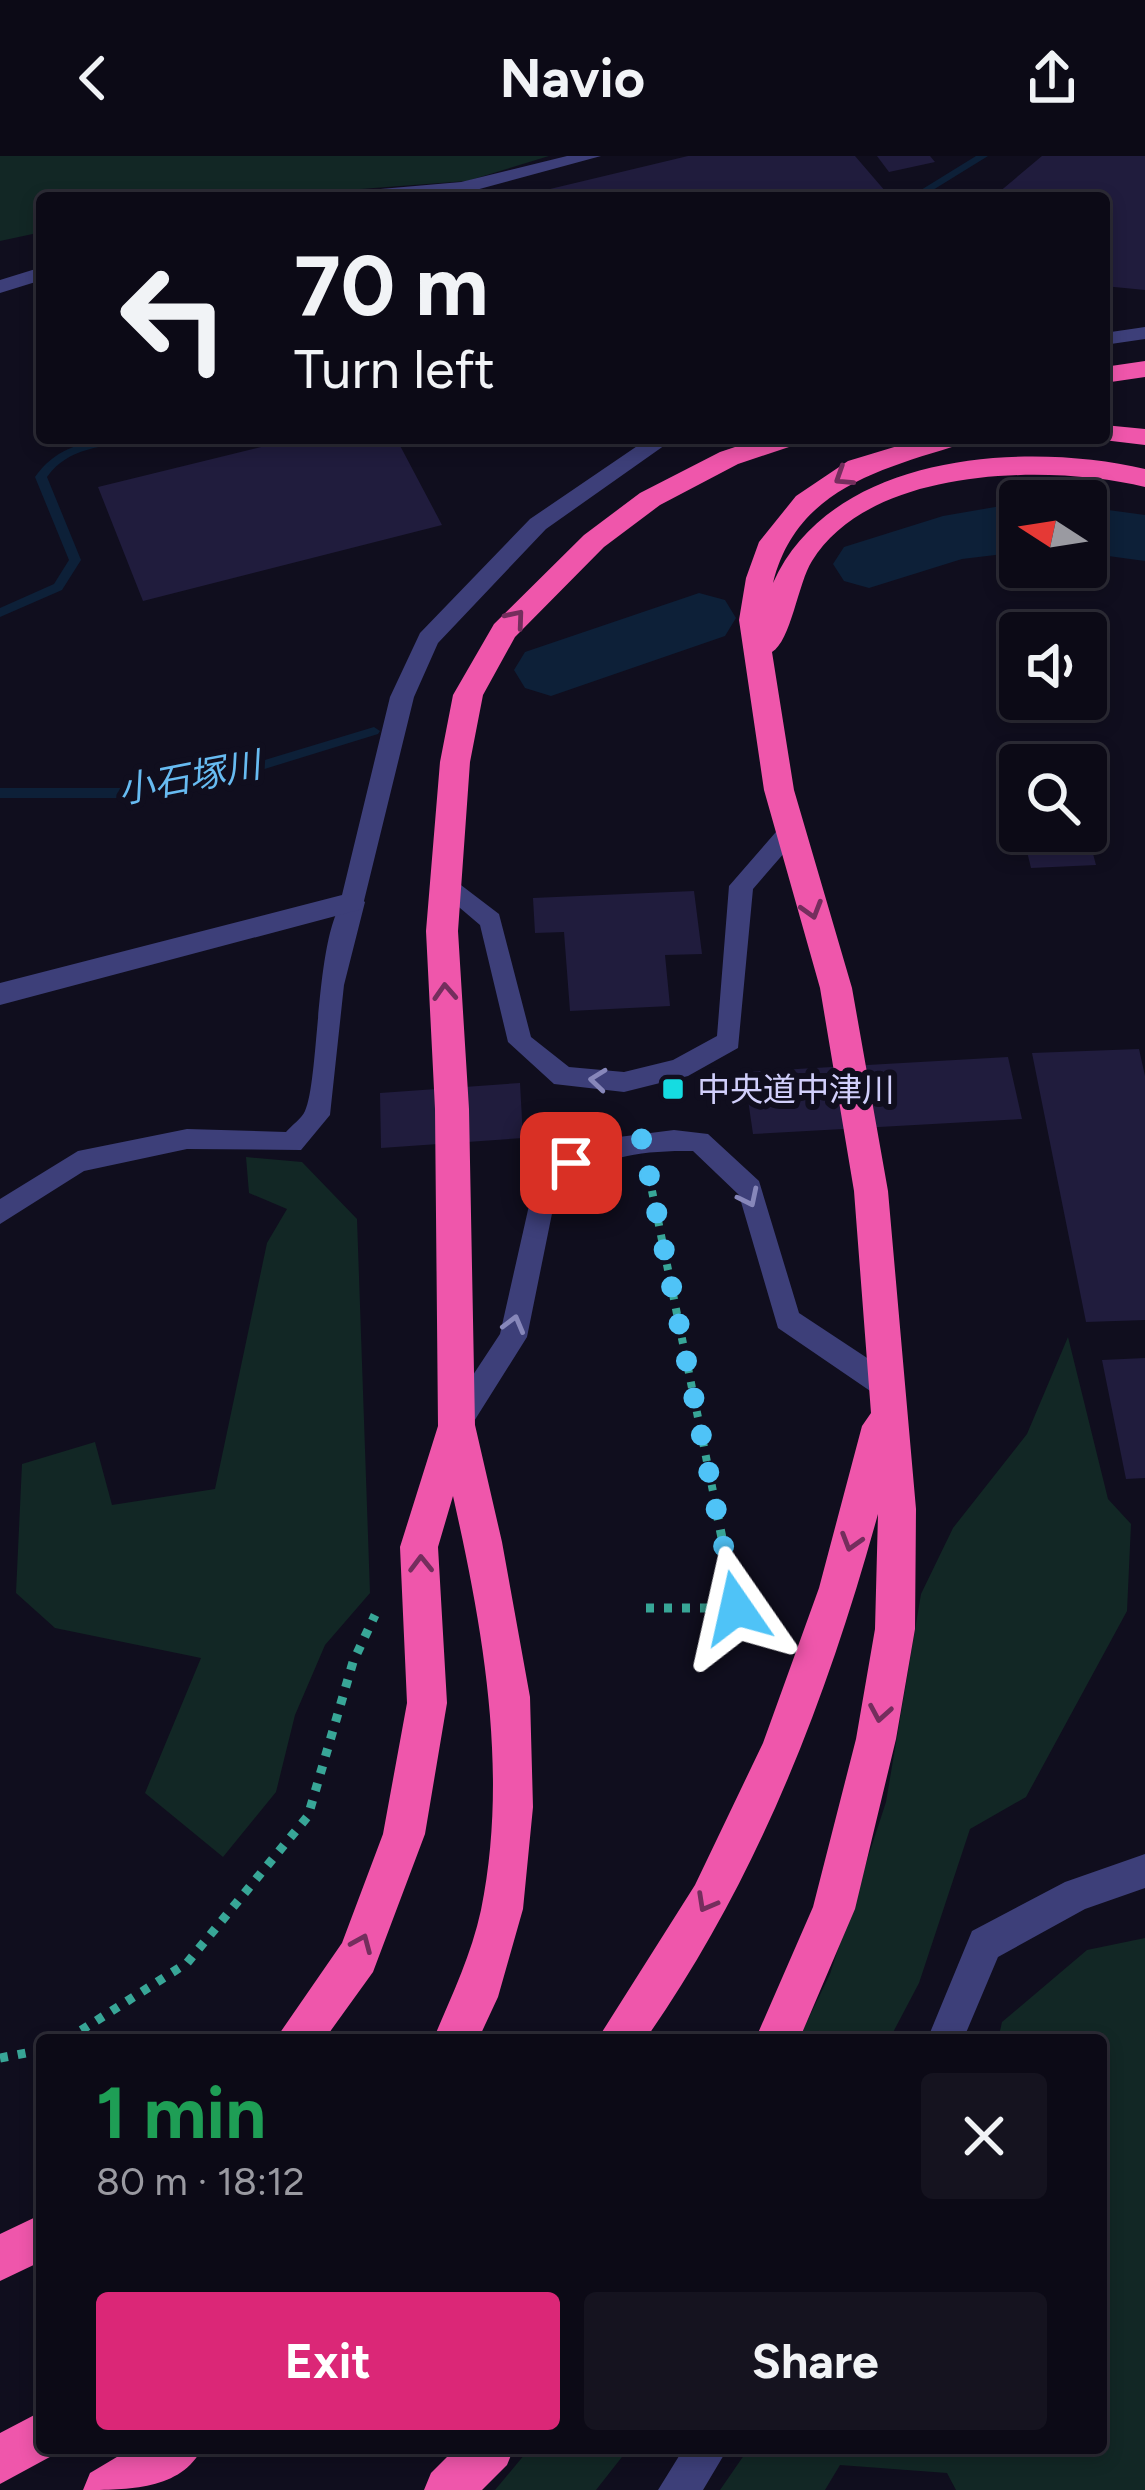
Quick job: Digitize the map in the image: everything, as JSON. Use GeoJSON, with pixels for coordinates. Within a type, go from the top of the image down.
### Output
{"type":"FeatureCollection","features":[{"type":"Feature","properties":{"kind":"highway"},"geometry":{"type":"LineString","coordinates":[[1110,374],[1145,369]]}},
{"type":"Feature","properties":{"kind":"highway"},"geometry":{"type":"LineString","coordinates":[[1110,413],[1145,416]]}},
{"type":"Feature","properties":{"kind":"highway"},"geometry":{"type":"LineString","coordinates":[[1110,433],[1145,436]]}},
{"type":"Feature","properties":{"kind":"highway"},"geometry":{"type":"LineString","coordinates":[[458,2034],[476,1997],[502,1910],[512,1808],[510,1696],[483,1542],[456,1425],[452,1109],[442,931],[455,761],[468,695],[505,631],[544,586],[650,499],[729,458],[771,444]]}},
{"type":"Feature","properties":{"kind":"highway"},"geometry":{"type":"LineString","coordinates":[[780,2034],[834,1909],[880,1717],[895,1629],[897,1510],[871,1191],[836,988],[790,831],[753,620],[760,578],[773,542],[806,502],[856,467],[932,444]]}},
{"type":"Feature","properties":{"kind":"highway"},"geometry":{"type":"LineString","coordinates":[[760,671],[788,576],[822,530],[869,503],[924,480],[981,467],[1058,465],[1145,478]]}},
{"type":"Feature","properties":{"kind":"highway"},"geometry":{"type":"LineString","coordinates":[[624,2034],[660,1987],[725,1868],[783,1745],[855,1530],[890,1388]]}},
{"type":"Feature","properties":{"kind":"highway"},"geometry":{"type":"LineString","coordinates":[[301,2034],[358,1957],[404,1834],[427,1703],[419,1546],[456,1425]]}},
{"type":"Feature","properties":{"kind":"highway"},"geometry":{"type":"LineString","coordinates":[[0,2258],[36,2240]]}},
{"type":"Feature","properties":{"kind":"highway"},"geometry":{"type":"LineString","coordinates":[[0,2459],[36,2438]]}},
{"type":"Feature","properties":{"kind":"highway"},"geometry":{"type":"LineString","coordinates":[[107,2490],[168,2454]]}},
{"type":"Feature","properties":{"kind":"highway"},"geometry":{"type":"LineString","coordinates":[[448,2490],[484,2454]]}},
{"type":"Feature","properties":{"kind":"street"},"geometry":{"type":"LineString","coordinates":[[415,192],[461,188],[591,156]]}},
{"type":"Feature","properties":{"kind":"street"},"geometry":{"type":"LineString","coordinates":[[0,287],[36,275]]}},
{"type":"Feature","properties":{"kind":"street"},"geometry":{"type":"LineString","coordinates":[[1110,338],[1145,333]]}},
{"type":"Feature","properties":{"kind":"street"},"geometry":{"type":"LineString","coordinates":[[0,994],[353,902],[402,697],[428,639],[538,524],[655,444]]}},
{"type":"Feature","properties":{"kind":"street"},"geometry":{"type":"LineString","coordinates":[[948,2034],[985,1944],[1077,1894],[1145,1870]]}},
{"type":"Feature","properties":{"kind":"street"},"geometry":{"type":"LineString","coordinates":[[678,2490],[704,2454]]}},
{"type":"Feature","properties":{"kind":"lane"},"geometry":{"type":"LineString","coordinates":[[445,885],[491,920],[520,1042],[563,1076],[624,1082],[679,1069],[729,1041],[741,886],[790,831]]}},
{"type":"Feature","properties":{"kind":"lane"},"geometry":{"type":"LineString","coordinates":[[0,1213],[78,1162],[187,1139],[292,1143],[317,1115],[332,985],[353,902]]}},
{"type":"Feature","properties":{"kind":"lane"},"geometry":{"type":"LineString","coordinates":[[456,1425],[513,1336],[545,1178],[596,1148],[642,1139],[699,1141],[750,1189],[788,1320],[890,1388]]}},
{"type":"Feature","properties":{"kind":"path"},"geometry":{"type":"LineString","coordinates":[[642,1139],[736,1608],[646,1608]]}},
{"type":"Feature","properties":{"kind":"path"},"geometry":{"type":"LineString","coordinates":[[75,2034],[187,1963],[308,1816],[352,1662],[381,1601]]}},
{"type":"Feature","properties":{"kind":"path"},"geometry":{"type":"LineString","coordinates":[[0,2058],[36,2051]]}},
{"type":"Feature","properties":{"kind":"green space"},"geometry":{"type":"Polygon","coordinates":[[[0,156],[549,156],[467,181],[321,192],[36,192],[36,233],[0,241],[0,156]]]}},
{"type":"Feature","properties":{"kind":"green space"},"geometry":{"type":"Polygon","coordinates":[[[246,1157],[302,1162],[357,1219],[370,1593],[325,1645],[295,1715],[276,1792],[223,1857],[145,1793],[201,1658],[55,1628],[16,1593],[22,1464],[95,1442],[112,1505],[215,1489],[267,1243],[287,1209],[249,1193],[246,1157]]]}},
{"type":"Feature","properties":{"kind":"green space"},"geometry":{"type":"Polygon","coordinates":[[[1068,1337],[1108,1499],[1131,1524],[1127,1611],[1026,1797],[970,1829],[919,1983],[892,2034],[801,2034],[830,1974],[886,1802],[921,1594],[953,1528],[1027,1434],[1068,1337]]]}},
{"type":"Feature","properties":{"kind":"green space"},"geometry":{"type":"Polygon","coordinates":[[[1145,1938],[1145,2490],[956,2490],[947,2473],[840,2465],[825,2490],[720,2490],[745,2454],[1107,2454],[1107,2034],[999,2034],[1002,2022],[1087,1950],[1145,1938]]]}},
{"type":"Feature","properties":{"kind":"green space"},"geometry":{"type":"Polygon","coordinates":[[[525,2454],[624,2454],[596,2490],[495,2490],[525,2454]]]}},
{"type":"Feature","properties":{"kind":"building"},"geometry":{"type":"Polygon","coordinates":[[[688,156],[855,156],[886,192],[552,192],[550,189],[688,156]]]}},
{"type":"Feature","properties":{"kind":"building"},"geometry":{"type":"Polygon","coordinates":[[[877,156],[930,156],[935,162],[889,172],[877,156]]]}},
{"type":"Feature","properties":{"kind":"building"},"geometry":{"type":"Polygon","coordinates":[[[1042,156],[1145,156],[1145,290],[1110,287],[1110,192],[999,192],[1042,156]]]}},
{"type":"Feature","properties":{"kind":"building"},"geometry":{"type":"Polygon","coordinates":[[[274,444],[399,444],[442,525],[143,601],[98,487],[274,444]]]}},
{"type":"Feature","properties":{"kind":"building"},"geometry":{"type":"Polygon","coordinates":[[[1027,852],[1093,852],[1096,865],[1031,868],[1027,852]]]}},
{"type":"Feature","properties":{"kind":"building"},"geometry":{"type":"Polygon","coordinates":[[[694,891],[702,954],[665,955],[670,1006],[570,1011],[564,932],[535,933],[533,898],[694,891]]]}},
{"type":"Feature","properties":{"kind":"building"},"geometry":{"type":"Polygon","coordinates":[[[1139,1049],[1145,1076],[1145,1320],[1086,1322],[1032,1053],[1139,1049]]]}},
{"type":"Feature","properties":{"kind":"building"},"geometry":{"type":"Polygon","coordinates":[[[1008,1057],[1022,1119],[753,1134],[744,1072],[1008,1057]]]}},
{"type":"Feature","properties":{"kind":"building"},"geometry":{"type":"Polygon","coordinates":[[[520,1083],[523,1138],[381,1148],[380,1093],[520,1083]]]}},
{"type":"Feature","properties":{"kind":"building"},"geometry":{"type":"Polygon","coordinates":[[[1145,1358],[1145,1478],[1126,1479],[1102,1360],[1145,1358]]]}},
{"type":"Feature","properties":{"kind":"waterway"},"geometry":{"type":"LineString","coordinates":[[923,192],[983,156]]}},
{"type":"Feature","properties":{"kind":"waterway"},"geometry":{"type":"LineString","coordinates":[[0,613],[58,587],[75,560],[41,477],[59,457],[97,444]]}},
{"type":"Feature","properties":{"kind":"waterway","name":"小石塚川"},"geometry":{"type":"LineString","coordinates":[[869,564],[962,535],[999,530]]}},
{"type":"Feature","properties":{"kind":"waterway","name":"小石塚川"},"geometry":{"type":"LineString","coordinates":[[1107,533],[1145,538]]}},
{"type":"Feature","properties":{"kind":"waterway","name":"小石塚川"},"geometry":{"type":"LineString","coordinates":[[551,670],[699,618]]}},
{"type":"Feature","properties":{"kind":"waterway","name":"小石塚川"},"geometry":{"type":"LineString","coordinates":[[0,793],[120,793],[232,774],[374,731]]}},
{"type":"Feature","properties":{"kind":"place","name":"中央道中津川"},"geometry":{"type":"Point","coordinates":[673,1089]}},
{"type":"Feature","properties":{"kind":"route"},"geometry":{"type":"LineString","coordinates":[[571,1163],[596,1148],[642,1139],[736,1608]]}}]}
